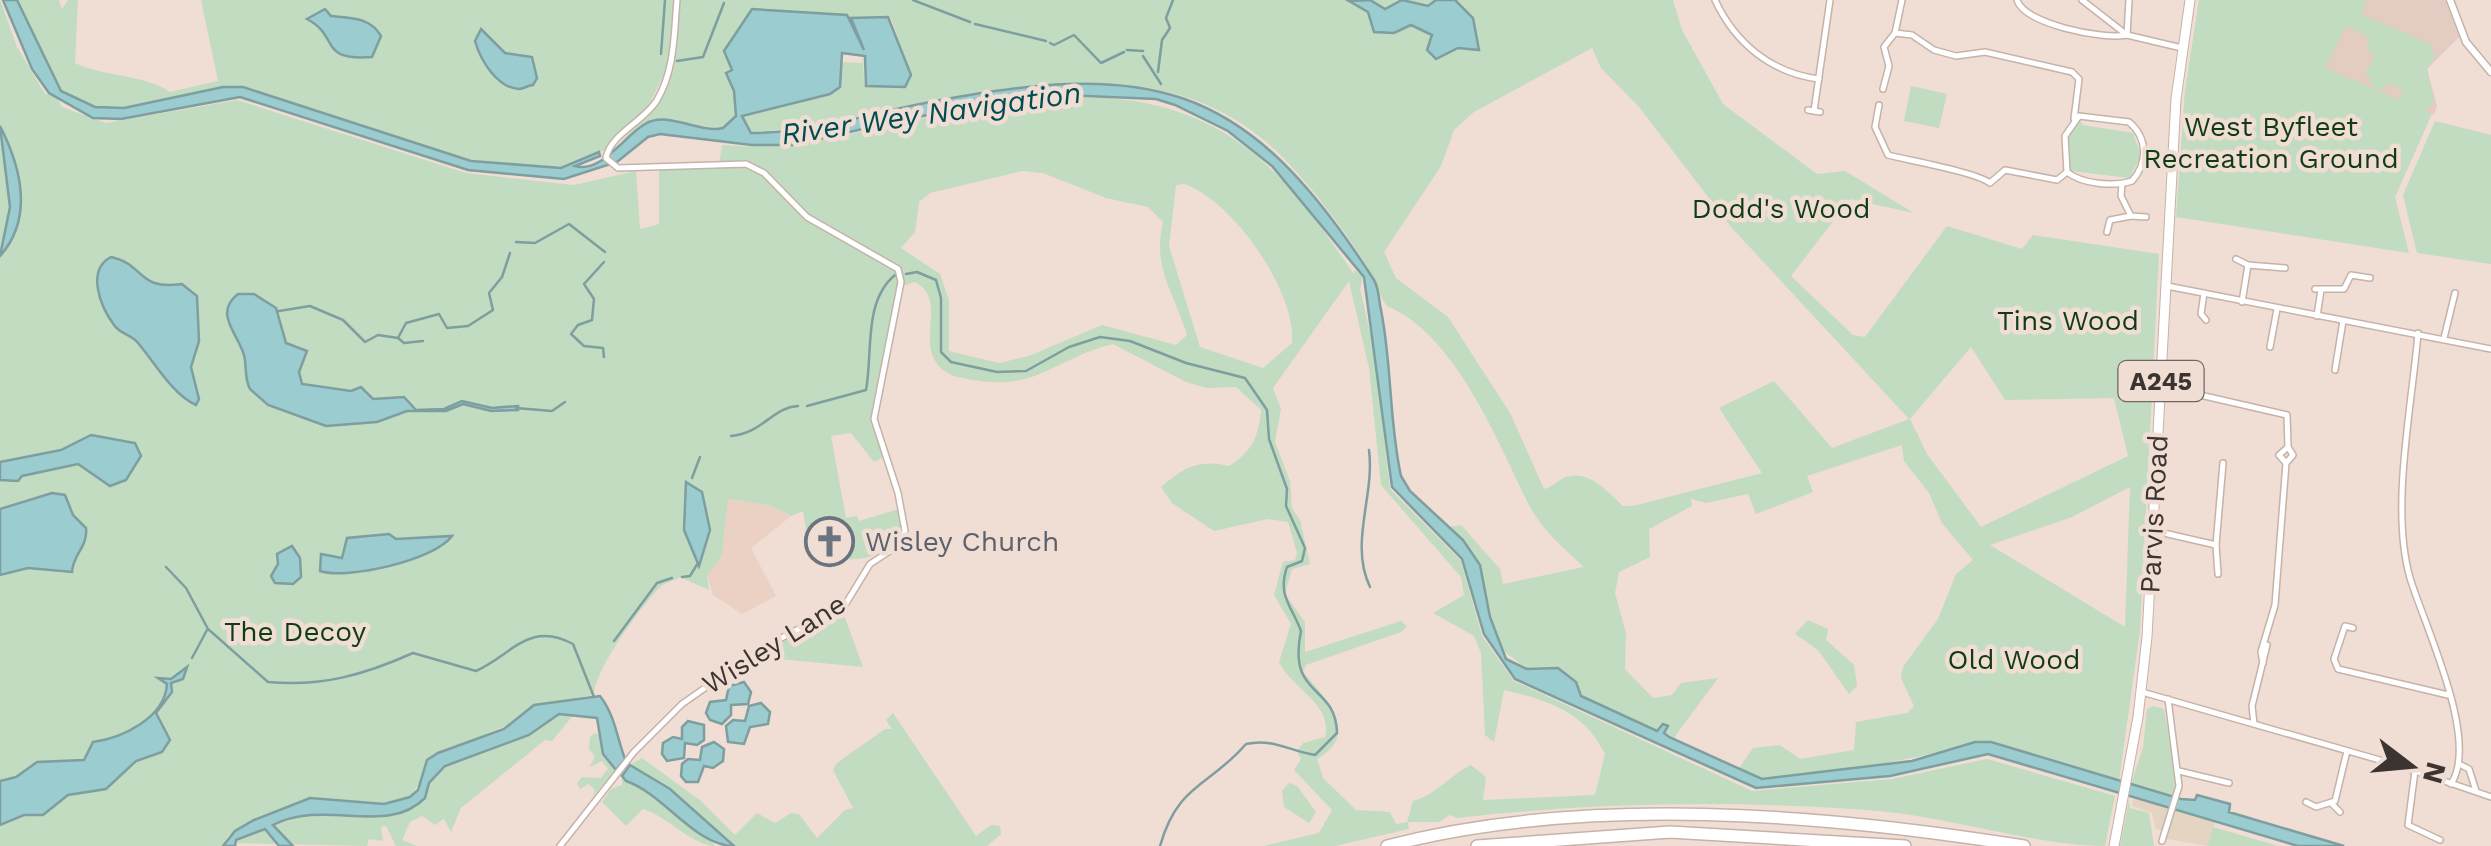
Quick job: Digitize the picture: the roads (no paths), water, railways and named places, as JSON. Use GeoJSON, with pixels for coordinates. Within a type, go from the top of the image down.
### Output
{"type":"FeatureCollection","features":[{"type":"Feature","properties":{"kind":"highway"},"geometry":{"type":"LineString","coordinates":[[1387,846],[1522,824],[1674,815],[1813,822],[2024,846]]}},
{"type":"Feature","properties":{"kind":"highway"},"geometry":{"type":"LineString","coordinates":[[1477,846],[1591,834],[1670,832],[1905,846]]}},
{"type":"Feature","properties":{"kind":"main road","name":"Parvis Road"},"geometry":{"type":"LineString","coordinates":[[2114,846],[2142,692],[2173,160],[2190,0]]}},
{"type":"Feature","properties":{"kind":"street","name":"Wisley Lane"},"geometry":{"type":"LineString","coordinates":[[560,846],[629,760],[700,689],[762,648],[844,605],[866,568],[902,543],[905,531],[898,494],[874,420],[902,277],[886,259],[807,217],[764,173],[746,164],[685,162],[618,168],[607,160],[609,147],[648,113],[663,89],[677,0]]}},
{"type":"Feature","properties":{"kind":"street"},"geometry":{"type":"LineString","coordinates":[[1715,0],[1732,29],[1757,54],[1786,72],[1818,80]]}},
{"type":"Feature","properties":{"kind":"street"},"geometry":{"type":"LineString","coordinates":[[1814,111],[1830,0]]}},
{"type":"Feature","properties":{"kind":"street"},"geometry":{"type":"LineString","coordinates":[[1883,89],[1888,66],[1884,47],[1896,33],[1902,0]]}},
{"type":"Feature","properties":{"kind":"street"},"geometry":{"type":"LineString","coordinates":[[2017,0],[2027,15],[2049,23],[2112,38],[2127,36],[2182,48]]}},
{"type":"Feature","properties":{"kind":"street"},"geometry":{"type":"LineString","coordinates":[[2082,0],[2127,36]]}},
{"type":"Feature","properties":{"kind":"street"},"geometry":{"type":"LineString","coordinates":[[2127,36],[2129,0]]}},
{"type":"Feature","properties":{"kind":"street"},"geometry":{"type":"LineString","coordinates":[[2450,0],[2473,55],[2491,72]]}},
{"type":"Feature","properties":{"kind":"street"},"geometry":{"type":"LineString","coordinates":[[1896,33],[1912,35],[1934,50],[1956,56],[1985,52],[2072,72],[2079,80],[2074,119],[2062,152],[2067,172]]}},
{"type":"Feature","properties":{"kind":"street"},"geometry":{"type":"LineString","coordinates":[[1879,105],[1876,127],[1888,155],[1955,174],[1977,174],[1990,183],[2005,170],[2057,180],[2067,172]]}},
{"type":"Feature","properties":{"kind":"street"},"geometry":{"type":"LineString","coordinates":[[2067,172],[2089,181],[2122,184],[2132,181],[2144,159],[2142,138],[2129,122],[2084,114],[2074,119]]}},
{"type":"Feature","properties":{"kind":"street"},"geometry":{"type":"LineString","coordinates":[[2144,159],[2173,160]]}},
{"type":"Feature","properties":{"kind":"street"},"geometry":{"type":"LineString","coordinates":[[2122,184],[2121,196],[2131,216]]}},
{"type":"Feature","properties":{"kind":"street"},"geometry":{"type":"LineString","coordinates":[[2107,232],[2110,220],[2146,217]]}},
{"type":"Feature","properties":{"kind":"street"},"geometry":{"type":"LineString","coordinates":[[2236,259],[2248,265],[2286,268]]}},
{"type":"Feature","properties":{"kind":"street"},"geometry":{"type":"LineString","coordinates":[[2242,302],[2248,265]]}},
{"type":"Feature","properties":{"kind":"street"},"geometry":{"type":"LineString","coordinates":[[2317,316],[2318,290],[2344,290],[2351,275],[2370,278]]}},
{"type":"Feature","properties":{"kind":"street"},"geometry":{"type":"LineString","coordinates":[[2167,286],[2491,349]]}},
{"type":"Feature","properties":{"kind":"street"},"geometry":{"type":"LineString","coordinates":[[2200,318],[2204,293]]}},
{"type":"Feature","properties":{"kind":"street"},"geometry":{"type":"LineString","coordinates":[[2444,338],[2455,293]]}},
{"type":"Feature","properties":{"kind":"street"},"geometry":{"type":"LineString","coordinates":[[2270,346],[2277,309]]}},
{"type":"Feature","properties":{"kind":"street"},"geometry":{"type":"LineString","coordinates":[[2335,370],[2343,321]]}},
{"type":"Feature","properties":{"kind":"street"},"geometry":{"type":"LineString","coordinates":[[2418,333],[2400,542],[2448,694],[2462,765],[2451,784]]}},
{"type":"Feature","properties":{"kind":"street"},"geometry":{"type":"LineString","coordinates":[[2160,386],[2287,414],[2288,446],[2293,455],[2286,463],[2276,596],[2267,642],[2260,652],[2263,663],[2252,706],[2254,724]]}},
{"type":"Feature","properties":{"kind":"street"},"geometry":{"type":"LineString","coordinates":[[2286,463],[2278,454],[2288,446]]}},
{"type":"Feature","properties":{"kind":"street"},"geometry":{"type":"LineString","coordinates":[[2218,574],[2216,545],[2223,463]]}},
{"type":"Feature","properties":{"kind":"street"},"geometry":{"type":"LineString","coordinates":[[2152,531],[2177,533],[2216,545]]}},
{"type":"Feature","properties":{"kind":"street"},"geometry":{"type":"LineString","coordinates":[[2353,628],[2346,626],[2334,659],[2338,669],[2448,694]]}},
{"type":"Feature","properties":{"kind":"street"},"geometry":{"type":"LineString","coordinates":[[2142,692],[2415,771],[2491,797]]}},
{"type":"Feature","properties":{"kind":"street"},"geometry":{"type":"LineString","coordinates":[[2162,841],[2178,793],[2168,699]]}},
{"type":"Feature","properties":{"kind":"street"},"geometry":{"type":"LineString","coordinates":[[2240,721],[2252,706]]}},
{"type":"Feature","properties":{"kind":"street"},"geometry":{"type":"LineString","coordinates":[[2332,804],[2347,751]]}},
{"type":"Feature","properties":{"kind":"street"},"geometry":{"type":"LineString","coordinates":[[2462,765],[2469,769],[2476,792]]}},
{"type":"Feature","properties":{"kind":"street"},"geometry":{"type":"LineString","coordinates":[[2415,771],[2408,825],[2436,837]]}},
{"type":"Feature","properties":{"kind":"street"},"geometry":{"type":"LineString","coordinates":[[2178,772],[2229,783]]}},
{"type":"Feature","properties":{"kind":"street"},"geometry":{"type":"LineString","coordinates":[[2306,802],[2316,807],[2332,804]]}},
{"type":"Feature","properties":{"kind":"street"},"geometry":{"type":"LineString","coordinates":[[2332,804],[2340,812]]}},
{"type":"Feature","properties":{"kind":"water","name":"River Wey Navigation"},"geometry":{"type":"Polygon","coordinates":[[[3,0],[17,0],[61,91],[95,107],[124,108],[223,87],[243,87],[471,161],[561,168],[599,152],[600,156],[575,166],[585,167],[603,159],[654,120],[723,128],[736,116],[734,91],[726,73],[732,70],[724,51],[752,9],[847,15],[864,50],[851,18],[888,17],[911,75],[905,87],[866,86],[865,56],[842,53],[840,87],[830,94],[742,116],[751,133],[814,127],[997,91],[1068,84],[1129,86],[1184,99],[1234,123],[1280,160],[1327,212],[1374,280],[1385,331],[1401,476],[1410,491],[1463,540],[1480,565],[1490,617],[1506,659],[1527,669],[1558,668],[1576,682],[1581,696],[1657,731],[1663,724],[1668,726],[1664,733],[1669,737],[1762,779],[1912,761],[1975,742],[1991,742],[2181,799],[2195,800],[2197,795],[2230,804],[2229,812],[2344,846],[2298,846],[1988,754],[1890,776],[1756,788],[1515,679],[1484,634],[1462,559],[1392,487],[1364,277],[1272,166],[1228,131],[1175,105],[1156,99],[1063,95],[916,117],[792,145],[752,145],[660,134],[648,137],[617,162],[564,179],[468,170],[240,97],[121,119],[93,118],[49,93],[32,69],[3,0]]]}},
{"type":"Feature","properties":{"kind":"water"},"geometry":{"type":"Polygon","coordinates":[[[1370,0],[1385,9],[1402,0],[1428,6],[1436,0],[1455,0],[1473,18],[1479,50],[1458,48],[1436,59],[1427,50],[1432,35],[1411,25],[1394,33],[1374,32],[1368,12],[1349,1],[1370,0]]]}},
{"type":"Feature","properties":{"kind":"water"},"geometry":{"type":"Polygon","coordinates":[[[325,9],[331,16],[359,20],[377,30],[381,36],[372,57],[336,51],[324,33],[307,19],[325,9]]]}},
{"type":"Feature","properties":{"kind":"water"},"geometry":{"type":"Polygon","coordinates":[[[481,29],[505,53],[532,57],[537,78],[533,85],[511,88],[491,73],[475,41],[481,29]]]}},
{"type":"Feature","properties":{"kind":"water"},"geometry":{"type":"Polygon","coordinates":[[[0,126],[14,158],[21,192],[17,225],[0,256],[10,207],[0,126]]]}},
{"type":"Feature","properties":{"kind":"water"},"geometry":{"type":"Polygon","coordinates":[[[111,257],[157,284],[182,284],[197,296],[199,341],[191,367],[199,399],[196,405],[172,386],[138,343],[109,317],[100,299],[97,279],[103,263],[111,257]]]}},
{"type":"Feature","properties":{"kind":"water"},"geometry":{"type":"Polygon","coordinates":[[[238,294],[254,294],[276,308],[286,343],[307,351],[299,372],[302,384],[351,391],[361,387],[373,399],[404,397],[416,410],[444,409],[462,401],[492,408],[518,406],[518,410],[491,411],[463,404],[446,411],[407,411],[377,422],[326,426],[268,405],[250,389],[244,355],[229,324],[228,309],[238,294]]]}},
{"type":"Feature","properties":{"kind":"water"},"geometry":{"type":"Polygon","coordinates":[[[91,435],[135,443],[141,456],[126,480],[110,486],[78,464],[22,476],[18,481],[0,480],[0,462],[61,450],[91,435]]]}},
{"type":"Feature","properties":{"kind":"water"},"geometry":{"type":"Polygon","coordinates":[[[686,482],[702,492],[710,530],[699,566],[684,530],[686,482]]]}},
{"type":"Feature","properties":{"kind":"water"},"geometry":{"type":"Polygon","coordinates":[[[52,493],[65,495],[73,515],[86,528],[72,572],[28,568],[0,575],[0,509],[52,493]]]}},
{"type":"Feature","properties":{"kind":"water"},"geometry":{"type":"Polygon","coordinates":[[[389,534],[396,539],[452,536],[428,553],[390,566],[350,573],[320,571],[321,554],[342,558],[347,538],[389,534]]]}},
{"type":"Feature","properties":{"kind":"water"},"geometry":{"type":"Polygon","coordinates":[[[292,546],[300,558],[301,577],[293,584],[275,583],[271,576],[278,564],[277,554],[292,546]]]}},
{"type":"Feature","properties":{"kind":"water"},"geometry":{"type":"Polygon","coordinates":[[[187,667],[183,679],[171,683],[172,692],[156,713],[170,740],[162,752],[136,761],[106,789],[68,795],[43,815],[24,815],[0,825],[0,781],[16,777],[37,762],[84,760],[93,742],[129,731],[150,716],[159,707],[167,684],[158,678],[171,679],[187,667]]]}},
{"type":"Feature","properties":{"kind":"water"},"geometry":{"type":"Polygon","coordinates":[[[744,682],[751,692],[748,704],[731,705],[731,715],[722,724],[710,720],[706,713],[710,702],[726,700],[729,686],[744,682]]]}},
{"type":"Feature","properties":{"kind":"water"},"geometry":{"type":"Polygon","coordinates":[[[600,696],[625,759],[616,770],[603,754],[597,718],[559,714],[529,735],[445,766],[429,783],[425,798],[409,809],[374,817],[293,818],[273,825],[293,846],[279,846],[265,829],[236,840],[235,846],[223,846],[235,831],[254,820],[310,798],[384,804],[410,797],[418,790],[427,760],[438,753],[504,729],[534,705],[600,696]]]}},
{"type":"Feature","properties":{"kind":"water"},"geometry":{"type":"Polygon","coordinates":[[[761,703],[770,712],[768,724],[750,727],[744,744],[728,742],[726,726],[733,720],[745,721],[749,706],[761,703]]]}},
{"type":"Feature","properties":{"kind":"water"},"geometry":{"type":"Polygon","coordinates":[[[688,721],[704,725],[704,740],[697,745],[685,743],[684,758],[667,761],[662,754],[663,743],[673,737],[682,739],[682,727],[688,721]]]}},
{"type":"Feature","properties":{"kind":"water"},"geometry":{"type":"Polygon","coordinates":[[[714,742],[724,749],[723,761],[713,768],[704,766],[698,782],[686,782],[681,776],[682,764],[688,759],[700,760],[702,747],[714,742]]]}},
{"type":"Feature","properties":{"kind":"water"},"geometry":{"type":"Polygon","coordinates":[[[630,765],[670,789],[734,846],[706,838],[626,781],[622,776],[630,765]]]}},
{"type":"Feature","properties":{"kind":"waterway"},"geometry":{"type":"LineString","coordinates":[[661,54],[665,0]]}},
{"type":"Feature","properties":{"kind":"waterway"},"geometry":{"type":"LineString","coordinates":[[913,0],[970,22]]}},
{"type":"Feature","properties":{"kind":"waterway"},"geometry":{"type":"LineString","coordinates":[[1158,72],[1162,40],[1170,28],[1166,18],[1173,0]]}},
{"type":"Feature","properties":{"kind":"waterway"},"geometry":{"type":"LineString","coordinates":[[677,61],[703,57],[724,3]]}},
{"type":"Feature","properties":{"kind":"waterway"},"geometry":{"type":"LineString","coordinates":[[975,24],[1046,41]]}},
{"type":"Feature","properties":{"kind":"waterway"},"geometry":{"type":"LineString","coordinates":[[1050,43],[1054,45],[1074,35],[1101,63],[1124,52]]}},
{"type":"Feature","properties":{"kind":"waterway"},"geometry":{"type":"LineString","coordinates":[[1127,50],[1143,51]]}},
{"type":"Feature","properties":{"kind":"waterway"},"geometry":{"type":"LineString","coordinates":[[1143,56],[1161,84]]}},
{"type":"Feature","properties":{"kind":"waterway"},"geometry":{"type":"LineString","coordinates":[[516,242],[535,243],[569,224],[605,252]]}},
{"type":"Feature","properties":{"kind":"waterway"},"geometry":{"type":"LineString","coordinates":[[279,311],[310,306],[343,320],[365,342],[378,335],[398,338],[406,323],[439,314],[447,328],[468,326],[493,310],[489,293],[502,277],[510,253]]}},
{"type":"Feature","properties":{"kind":"waterway"},"geometry":{"type":"LineString","coordinates":[[604,262],[584,284],[594,299],[592,320],[578,325],[571,334],[584,346],[603,348],[604,357]]}},
{"type":"Feature","properties":{"kind":"waterway"},"geometry":{"type":"LineString","coordinates":[[906,274],[917,272],[936,280],[941,298],[941,352],[951,362],[997,372],[1026,371],[1069,347],[1100,337],[1130,341],[1186,363],[1245,378],[1267,410],[1269,439],[1287,489],[1286,506],[1305,548],[1302,561],[1287,567],[1284,577],[1287,600],[1301,631],[1301,669],[1329,706],[1337,733],[1315,755],[1273,744],[1246,744],[1185,797],[1167,825],[1160,846]]}},
{"type":"Feature","properties":{"kind":"waterway"},"geometry":{"type":"LineString","coordinates":[[807,406],[866,390],[874,313],[885,286],[895,275]]}},
{"type":"Feature","properties":{"kind":"waterway"},"geometry":{"type":"LineString","coordinates":[[398,338],[404,343],[423,341]]}},
{"type":"Feature","properties":{"kind":"waterway"},"geometry":{"type":"LineString","coordinates":[[516,408],[552,411],[565,402]]}},
{"type":"Feature","properties":{"kind":"waterway"},"geometry":{"type":"LineString","coordinates":[[731,436],[798,406]]}},
{"type":"Feature","properties":{"kind":"waterway"},"geometry":{"type":"LineString","coordinates":[[1369,450],[1362,554],[1370,587]]}},
{"type":"Feature","properties":{"kind":"waterway"},"geometry":{"type":"LineString","coordinates":[[692,478],[700,457]]}},
{"type":"Feature","properties":{"kind":"waterway"},"geometry":{"type":"LineString","coordinates":[[682,577],[690,576],[698,563]]}},
{"type":"Feature","properties":{"kind":"waterway"},"geometry":{"type":"LineString","coordinates":[[166,567],[186,588],[208,629],[268,682],[306,683],[342,678],[413,653],[476,671],[522,642],[544,636],[573,644],[594,697]]}},
{"type":"Feature","properties":{"kind":"waterway"},"geometry":{"type":"LineString","coordinates":[[614,641],[657,583],[672,578]]}},
{"type":"Feature","properties":{"kind":"waterway"},"geometry":{"type":"LineString","coordinates":[[192,658],[207,630]]}},
{"type":"Feature","properties":{"kind":"place","name":"Wisley Church"},"geometry":{"type":"Point","coordinates":[830,541]}},
{"type":"Feature","properties":{"kind":"park label","name":"West Byfleet Recreation Ground"},"geometry":{"type":"Point","coordinates":[2271,142]}},
{"type":"Feature","properties":{"kind":"park label","name":"Dodd's Wood"},"geometry":{"type":"Point","coordinates":[1781,208]}},
{"type":"Feature","properties":{"kind":"park label","name":"Tins Wood"},"geometry":{"type":"Point","coordinates":[2068,320]}},
{"type":"Feature","properties":{"kind":"park label","name":"The Decoy"},"geometry":{"type":"Point","coordinates":[295,631]}},
{"type":"Feature","properties":{"kind":"park label","name":"Old Wood"},"geometry":{"type":"Point","coordinates":[2014,659]}}]}
